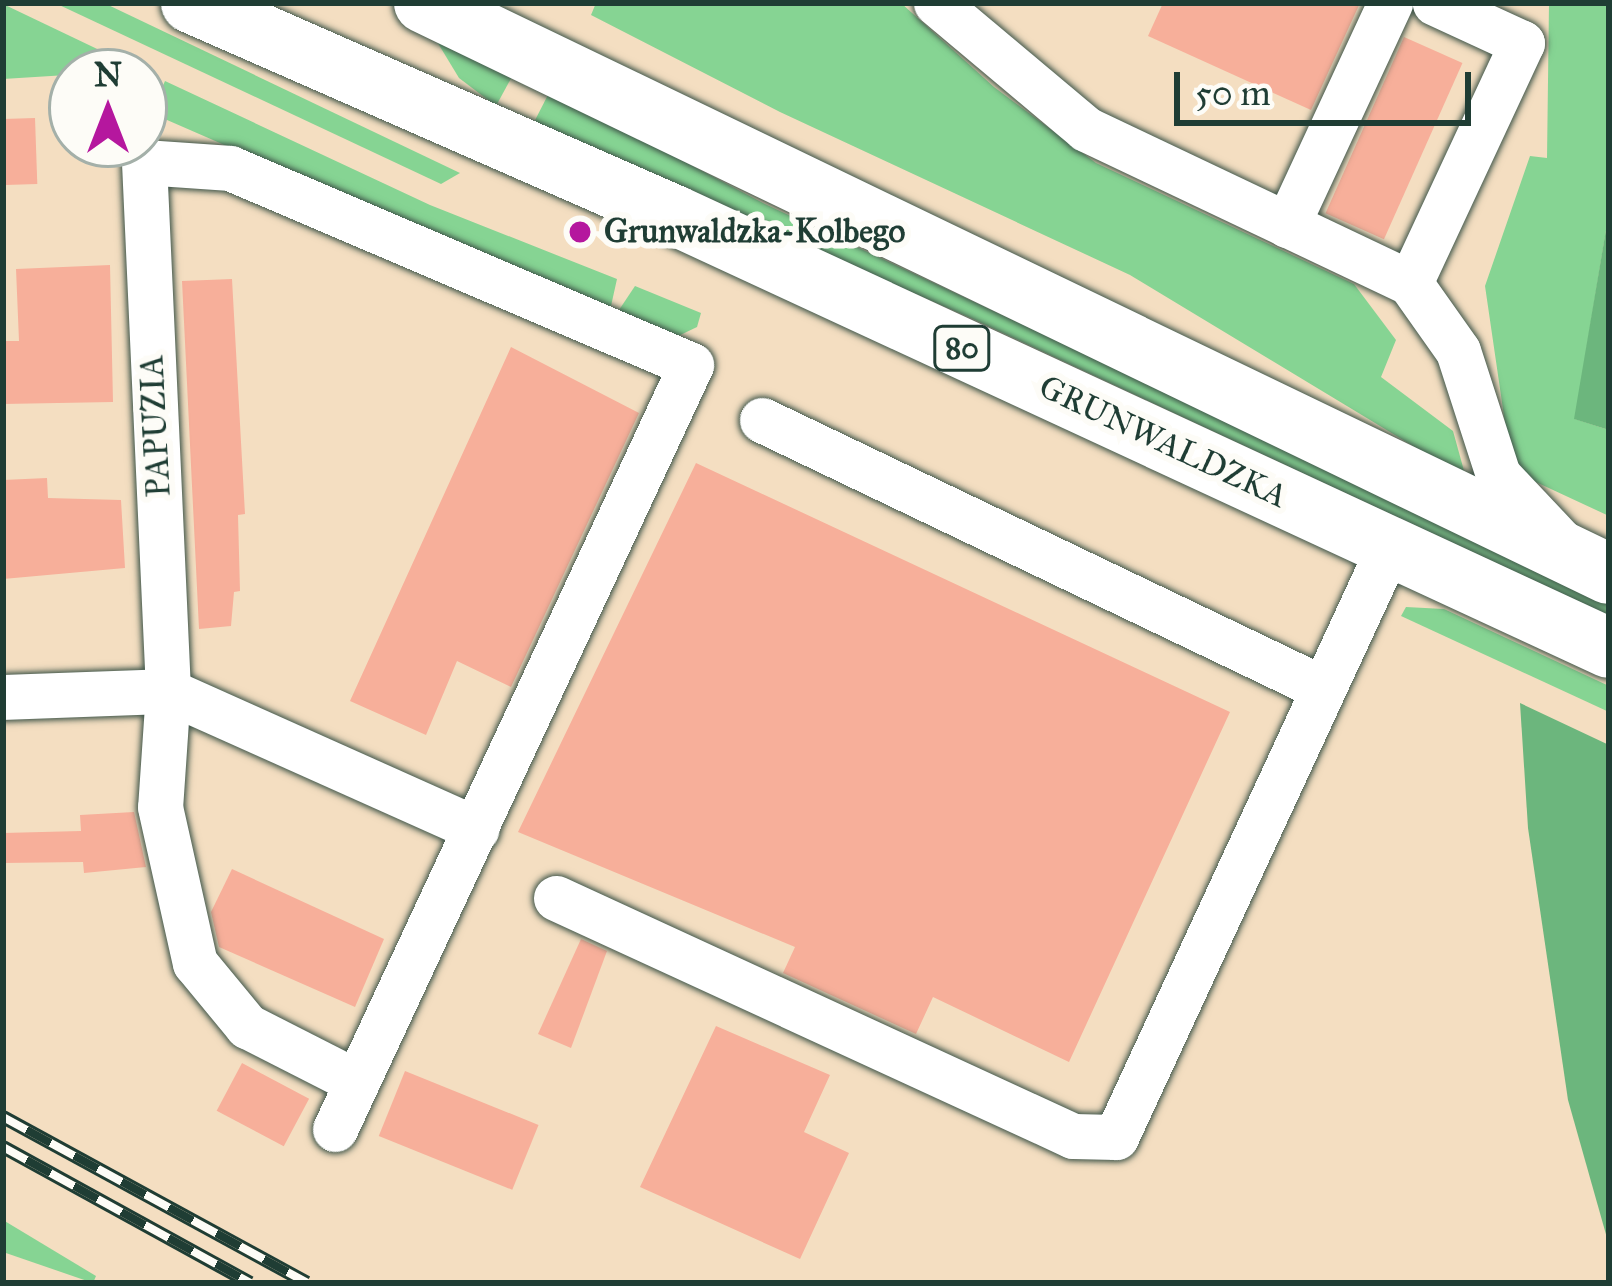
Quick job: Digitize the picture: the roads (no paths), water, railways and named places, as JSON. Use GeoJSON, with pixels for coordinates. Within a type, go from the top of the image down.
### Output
{"type":"FeatureCollection","features":[{"type":"Feature","properties":{"kind":"main road","name":"GRUNWALDZKA"},"geometry":{"type":"LineString","coordinates":[[191,3],[674,214],[1609,648]]}},
{"type":"Feature","properties":{"kind":"main road"},"geometry":{"type":"LineString","coordinates":[[367,81],[405,3]]}},
{"type":"Feature","properties":{"kind":"main road","name":"80"},"geometry":{"type":"LineString","coordinates":[[424,3],[1593,567]]}},
{"type":"Feature","properties":{"kind":"street"},"geometry":{"type":"LineString","coordinates":[[936,3],[1086,129],[1410,283],[1458,351],[1498,475],[1593,567]]}},
{"type":"Feature","properties":{"kind":"street"},"geometry":{"type":"LineString","coordinates":[[1288,225],[1390,3]]}},
{"type":"Feature","properties":{"kind":"street"},"geometry":{"type":"LineString","coordinates":[[1410,283],[1522,43],[1435,3]]}},
{"type":"Feature","properties":{"kind":"street","name":"PAPUZIA"},"geometry":{"type":"LineString","coordinates":[[357,1082],[247,1026],[196,963],[160,807],[169,691],[144,162],[230,168],[691,365],[476,829]]}},
{"type":"Feature","properties":{"kind":"street"},"geometry":{"type":"LineString","coordinates":[[762,421],[1322,688]]}},
{"type":"Feature","properties":{"kind":"street"},"geometry":{"type":"LineString","coordinates":[[556,898],[1073,1136],[1116,1137],[1390,547]]}},
{"type":"Feature","properties":{"kind":"street"},"geometry":{"type":"LineString","coordinates":[[3,697],[169,691],[476,829],[335,1129]]}},
{"type":"Feature","properties":{"kind":"railway"},"geometry":{"type":"LineString","coordinates":[[3,1117],[307,1283]]}},
{"type":"Feature","properties":{"kind":"railway"},"geometry":{"type":"LineString","coordinates":[[3,1147],[250,1283]]}},
{"type":"Feature","properties":{"kind":"place","name":"Grunwaldzka-Kolbego"},"geometry":{"type":"Point","coordinates":[580,232]}}]}
